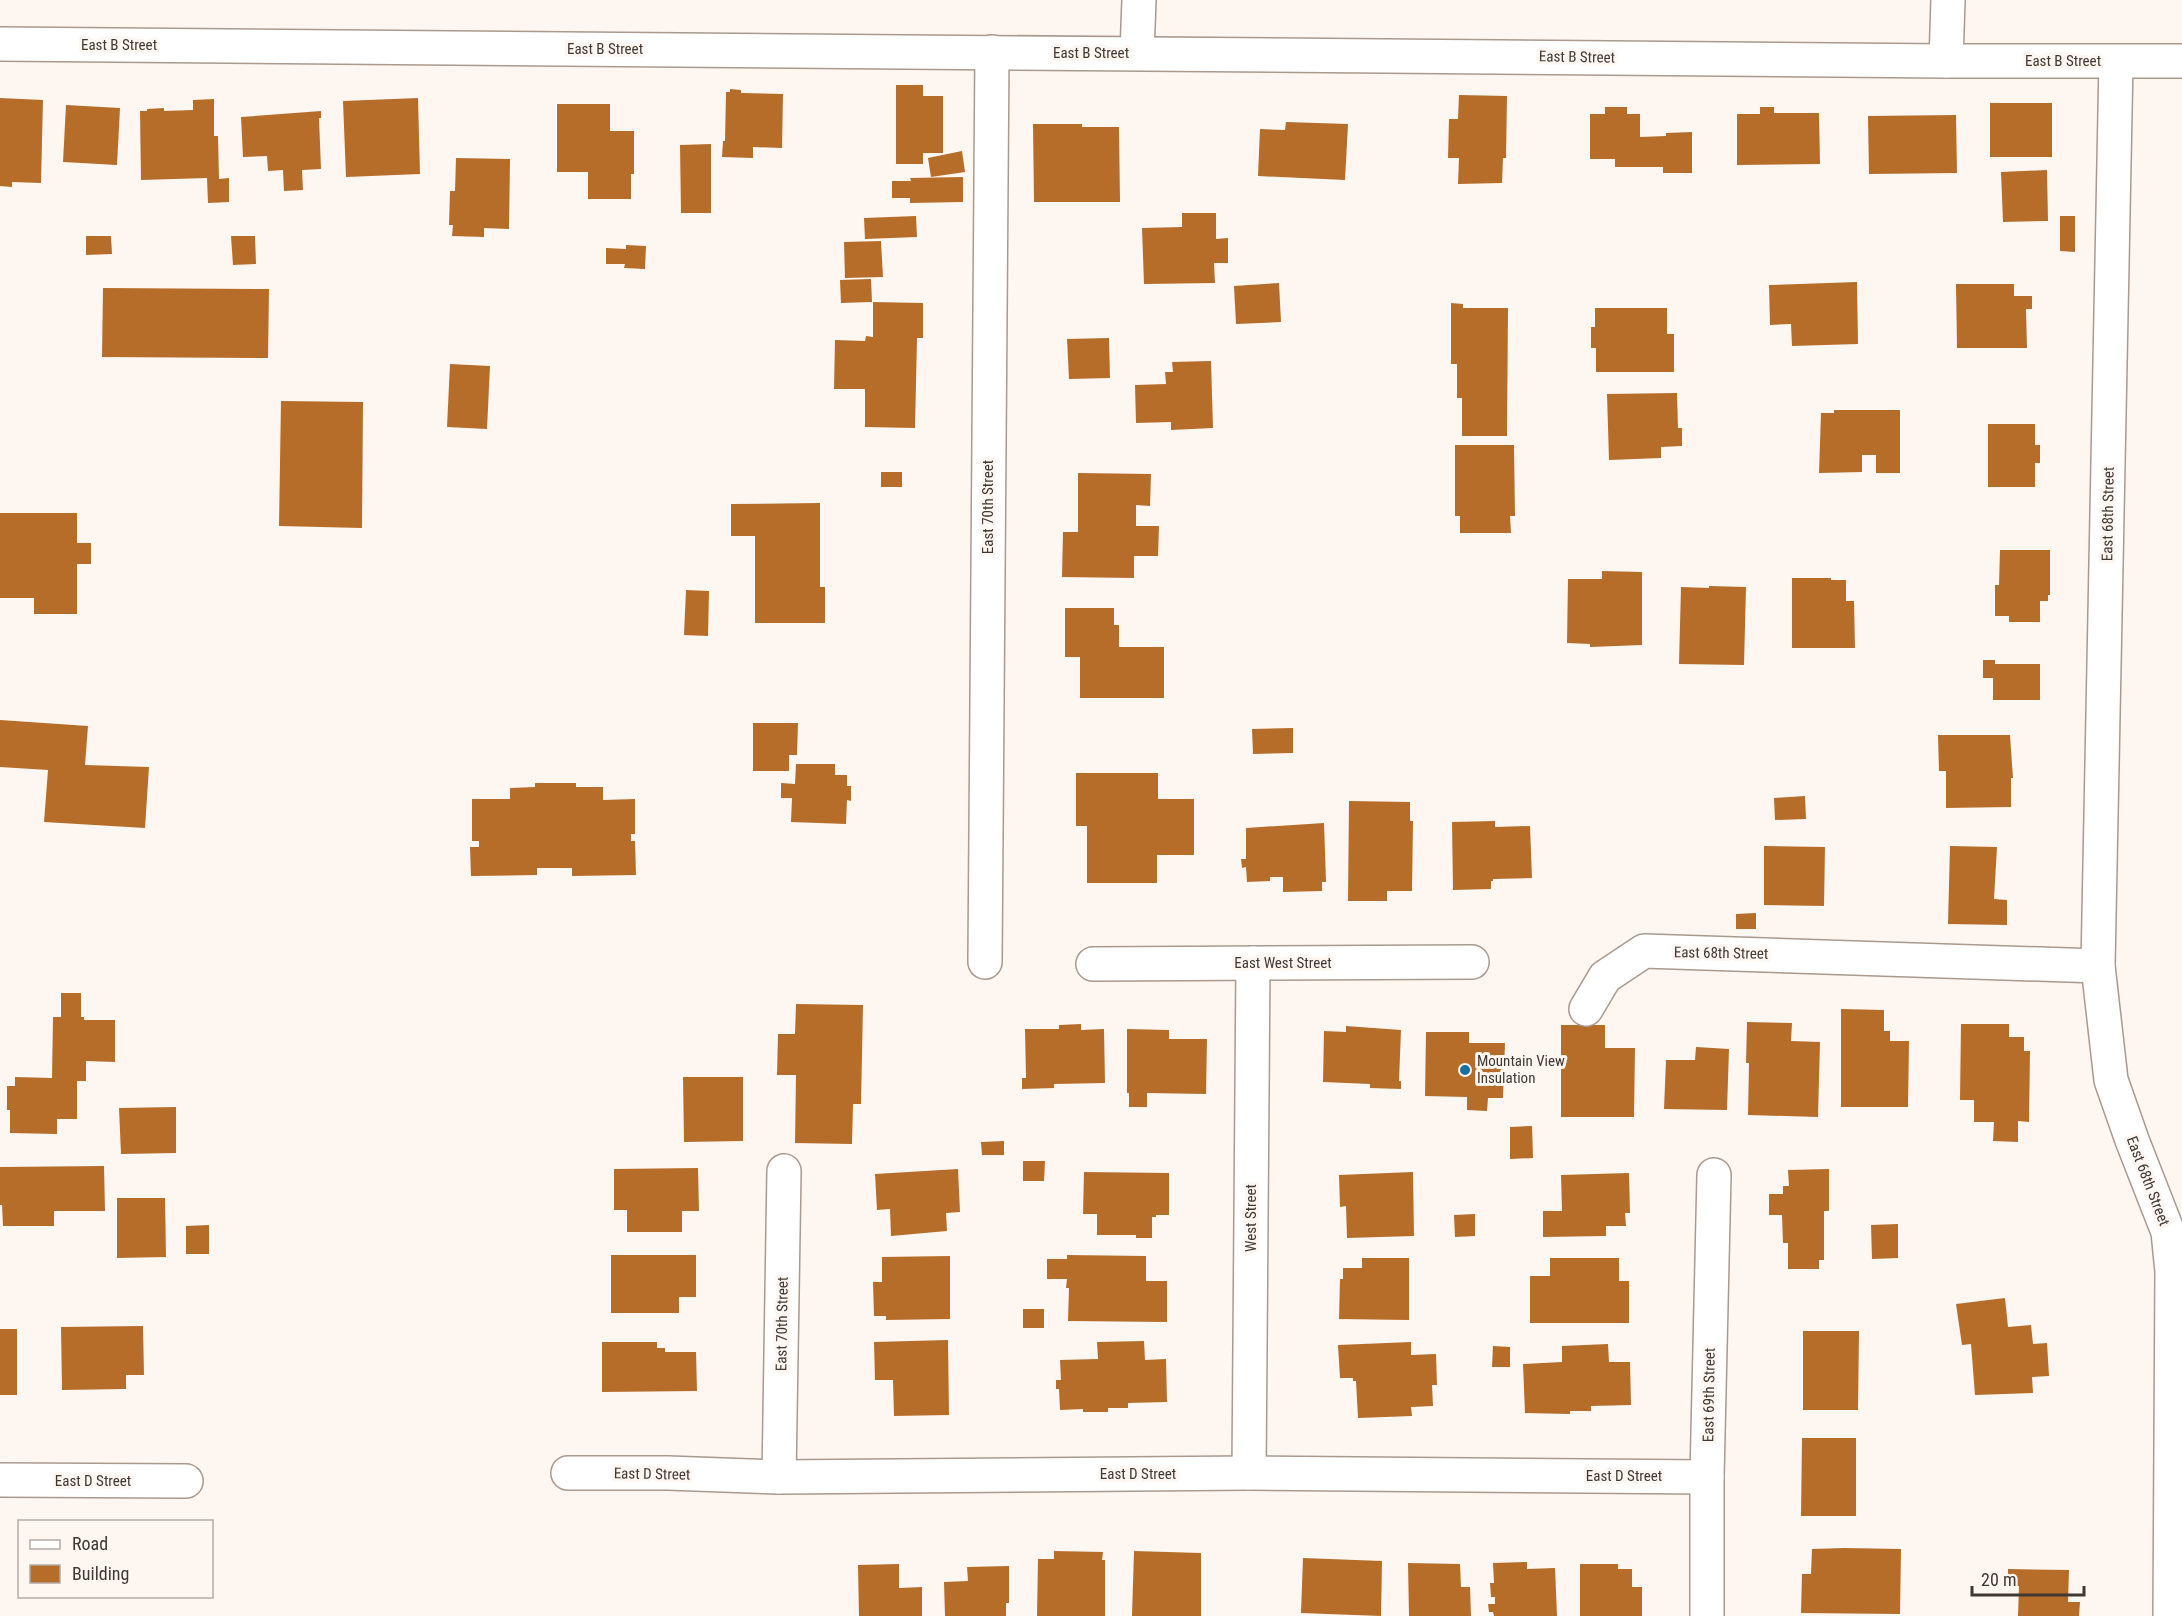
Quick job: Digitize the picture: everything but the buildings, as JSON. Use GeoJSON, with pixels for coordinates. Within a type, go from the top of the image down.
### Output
{"type":"FeatureCollection","features":[{"type":"Feature","properties":{"kind":"street"},"geometry":{"type":"LineString","coordinates":[[1137,53],[1138,0]]}},
{"type":"Feature","properties":{"kind":"street"},"geometry":{"type":"LineString","coordinates":[[1946,61],[1948,0]]}},
{"type":"Feature","properties":{"kind":"street","name":"East B Street"},"geometry":{"type":"LineString","coordinates":[[0,44],[1946,61],[2182,61]]}},
{"type":"Feature","properties":{"kind":"street","name":"East 70th Street"},"geometry":{"type":"LineString","coordinates":[[985,962],[992,52]]}},
{"type":"Feature","properties":{"kind":"street","name":"East 68th Street"},"geometry":{"type":"LineString","coordinates":[[2116,62],[2098,966],[2111,1080],[2168,1232],[2172,1271],[2176,1484],[2170,1616]]}},
{"type":"Feature","properties":{"kind":"street","name":"East 68th Street"},"geometry":{"type":"LineString","coordinates":[[1586,1009],[1605,977],[1644,951],[2098,966]]}},
{"type":"Feature","properties":{"kind":"street","name":"East West Street"},"geometry":{"type":"LineString","coordinates":[[1093,964],[1472,962]]}},
{"type":"Feature","properties":{"kind":"street","name":"West Street"},"geometry":{"type":"LineString","coordinates":[[1249,1473],[1252,963]]}},
{"type":"Feature","properties":{"kind":"street","name":"East 70th Street"},"geometry":{"type":"LineString","coordinates":[[779,1477],[784,1171]]}},
{"type":"Feature","properties":{"kind":"street","name":"East 69th Street"},"geometry":{"type":"LineString","coordinates":[[1707,1616],[1707,1477],[1714,1175]]}},
{"type":"Feature","properties":{"kind":"street","name":"East D Street"},"geometry":{"type":"LineString","coordinates":[[568,1473],[668,1473],[779,1477],[1249,1473],[1707,1477]]}},
{"type":"Feature","properties":{"kind":"street","name":"East D Street"},"geometry":{"type":"LineString","coordinates":[[0,1480],[186,1481]]}},
{"type":"Feature","properties":{"kind":"place","name":"Mountain View Insulation"},"geometry":{"type":"Point","coordinates":[1465,1070]}}]}
